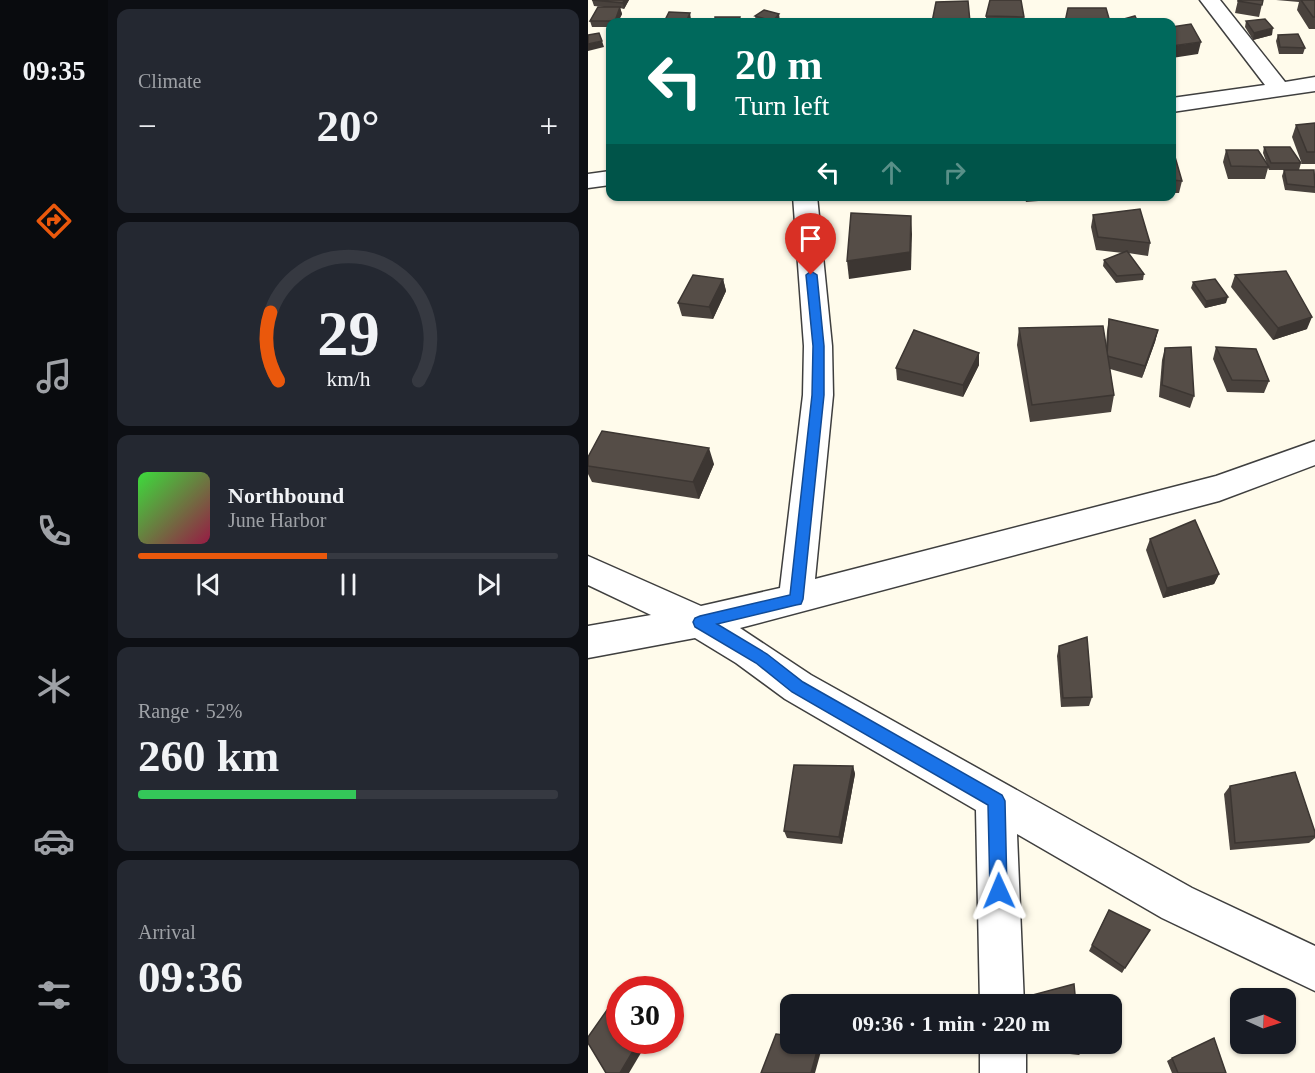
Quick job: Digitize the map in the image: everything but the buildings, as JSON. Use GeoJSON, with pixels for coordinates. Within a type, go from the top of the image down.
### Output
{"type":"FeatureCollection","features":[{"type":"Feature","properties":{"kind":"street"},"geometry":{"type":"LineString","coordinates":[[1210,0],[1296,86],[1315,109]]}},
{"type":"Feature","properties":{"kind":"street"},"geometry":{"type":"LineString","coordinates":[[1176,104],[1296,86]]}},
{"type":"Feature","properties":{"kind":"street"},"geometry":{"type":"LineString","coordinates":[[588,158],[588,170]]}},
{"type":"Feature","properties":{"kind":"street"},"geometry":{"type":"LineString","coordinates":[[588,181],[606,179]]}},
{"type":"Feature","properties":{"kind":"street"},"geometry":{"type":"LineString","coordinates":[[796,599],[818,395],[819,346],[805,201]]}},
{"type":"Feature","properties":{"kind":"street"},"geometry":{"type":"LineString","coordinates":[[588,642],[700,622],[796,599],[1219,488],[1315,453]]}},
{"type":"Feature","properties":{"kind":"street"},"geometry":{"type":"LineString","coordinates":[[588,570],[700,622],[762,658],[798,687],[1177,903],[1315,969]]}},
{"type":"Feature","properties":{"kind":"street"},"geometry":{"type":"LineString","coordinates":[[996,801],[1002,994]]}},
{"type":"Feature","properties":{"kind":"street"},"geometry":{"type":"LineString","coordinates":[[1003,1054],[1004,1073]]}},
{"type":"Feature","properties":{"kind":"route"},"geometry":{"type":"LineString","coordinates":[[811,275],[819,346],[818,395],[796,599],[700,622],[762,658],[798,687],[996,801],[999,891]]}}]}
